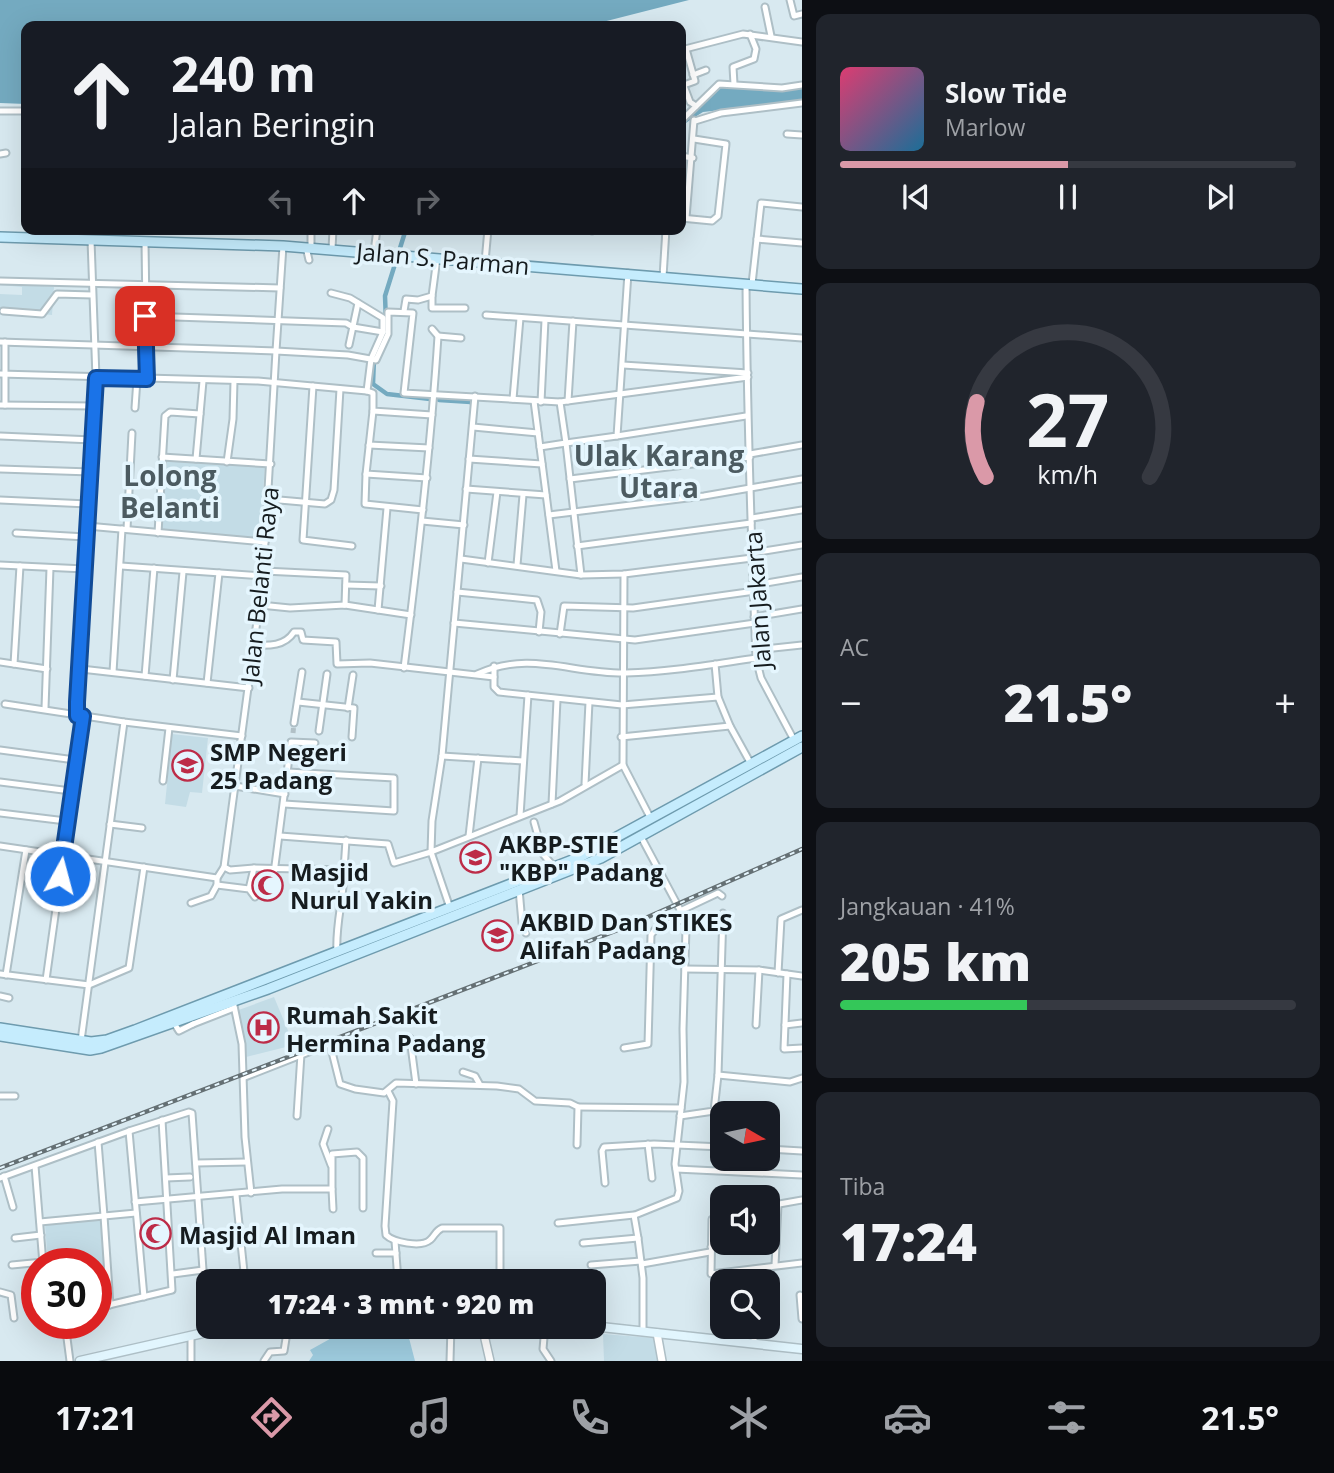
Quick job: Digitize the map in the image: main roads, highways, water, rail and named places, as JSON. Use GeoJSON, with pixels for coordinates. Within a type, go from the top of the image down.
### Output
{"type":"FeatureCollection","features":[{"type":"Feature","properties":{"kind":"main road","name":"Jalan S. Parman"},"geometry":{"type":"LineString","coordinates":[[0,237],[332,249],[802,289]]}},
{"type":"Feature","properties":{"kind":"main road"},"geometry":{"type":"LineString","coordinates":[[384,937],[600,858],[800,744]]}},
{"type":"Feature","properties":{"kind":"main road"},"geometry":{"type":"LineString","coordinates":[[0,1028],[81,1041],[107,1040],[295,974],[450,908],[555,868],[652,820],[751,764],[773,758]]}},
{"type":"Feature","properties":{"kind":"main road"},"geometry":{"type":"LineString","coordinates":[[0,1036],[90,1050],[174,1023],[192,1021],[233,1005],[337,953],[364,946]]}},
{"type":"Feature","properties":{"kind":"main road"},"geometry":{"type":"LineString","coordinates":[[606,1328],[802,1349]]}},
{"type":"Feature","properties":{"kind":"main road"},"geometry":{"type":"LineString","coordinates":[[80,1361],[196,1335]]}},
{"type":"Feature","properties":{"kind":"waterway"},"geometry":{"type":"LineString","coordinates":[[686,120],[695,114]]}},
{"type":"Feature","properties":{"kind":"waterway"},"geometry":{"type":"LineString","coordinates":[[386,322],[385,296],[404,235]]}},
{"type":"Feature","properties":{"kind":"waterway"},"geometry":{"type":"LineString","coordinates":[[374,359],[373,384],[387,394],[430,399]]}},
{"type":"Feature","properties":{"kind":"waterway"},"geometry":{"type":"LineString","coordinates":[[439,400],[471,402],[474,408]]}},
{"type":"Feature","properties":{"kind":"tunnel"},"geometry":{"type":"LineString","coordinates":[[293,733],[294,723]]}},
{"type":"Feature","properties":{"kind":"railway"},"geometry":{"type":"LineString","coordinates":[[0,1168],[623,928],[802,849]]}},
{"type":"Feature","properties":{"kind":"place","name":"SMP Negeri 25 Padang"},"geometry":{"type":"Point","coordinates":[187,765]}},
{"type":"Feature","properties":{"kind":"place","name":"AKBP-STIE \"KBP\" Padang"},"geometry":{"type":"Point","coordinates":[476,857]}},
{"type":"Feature","properties":{"kind":"place","name":"Masjid Nurul Yakin"},"geometry":{"type":"Point","coordinates":[267,885]}},
{"type":"Feature","properties":{"kind":"place","name":"AKBID Dan STIKES Alifah Padang"},"geometry":{"type":"Point","coordinates":[497,935]}},
{"type":"Feature","properties":{"kind":"place","name":"Rumah Sakit Hermina Padang"},"geometry":{"type":"Point","coordinates":[263,1028]}},
{"type":"Feature","properties":{"kind":"place","name":"Masjid Al Iman"},"geometry":{"type":"Point","coordinates":[156,1234]}},
{"type":"Feature","properties":{"kind":"district","name":"Ulak Karang Utara"},"geometry":{"type":"Point","coordinates":[659,471]}},
{"type":"Feature","properties":{"kind":"district","name":"Lolong Belanti"},"geometry":{"type":"Point","coordinates":[170,491]}}]}
